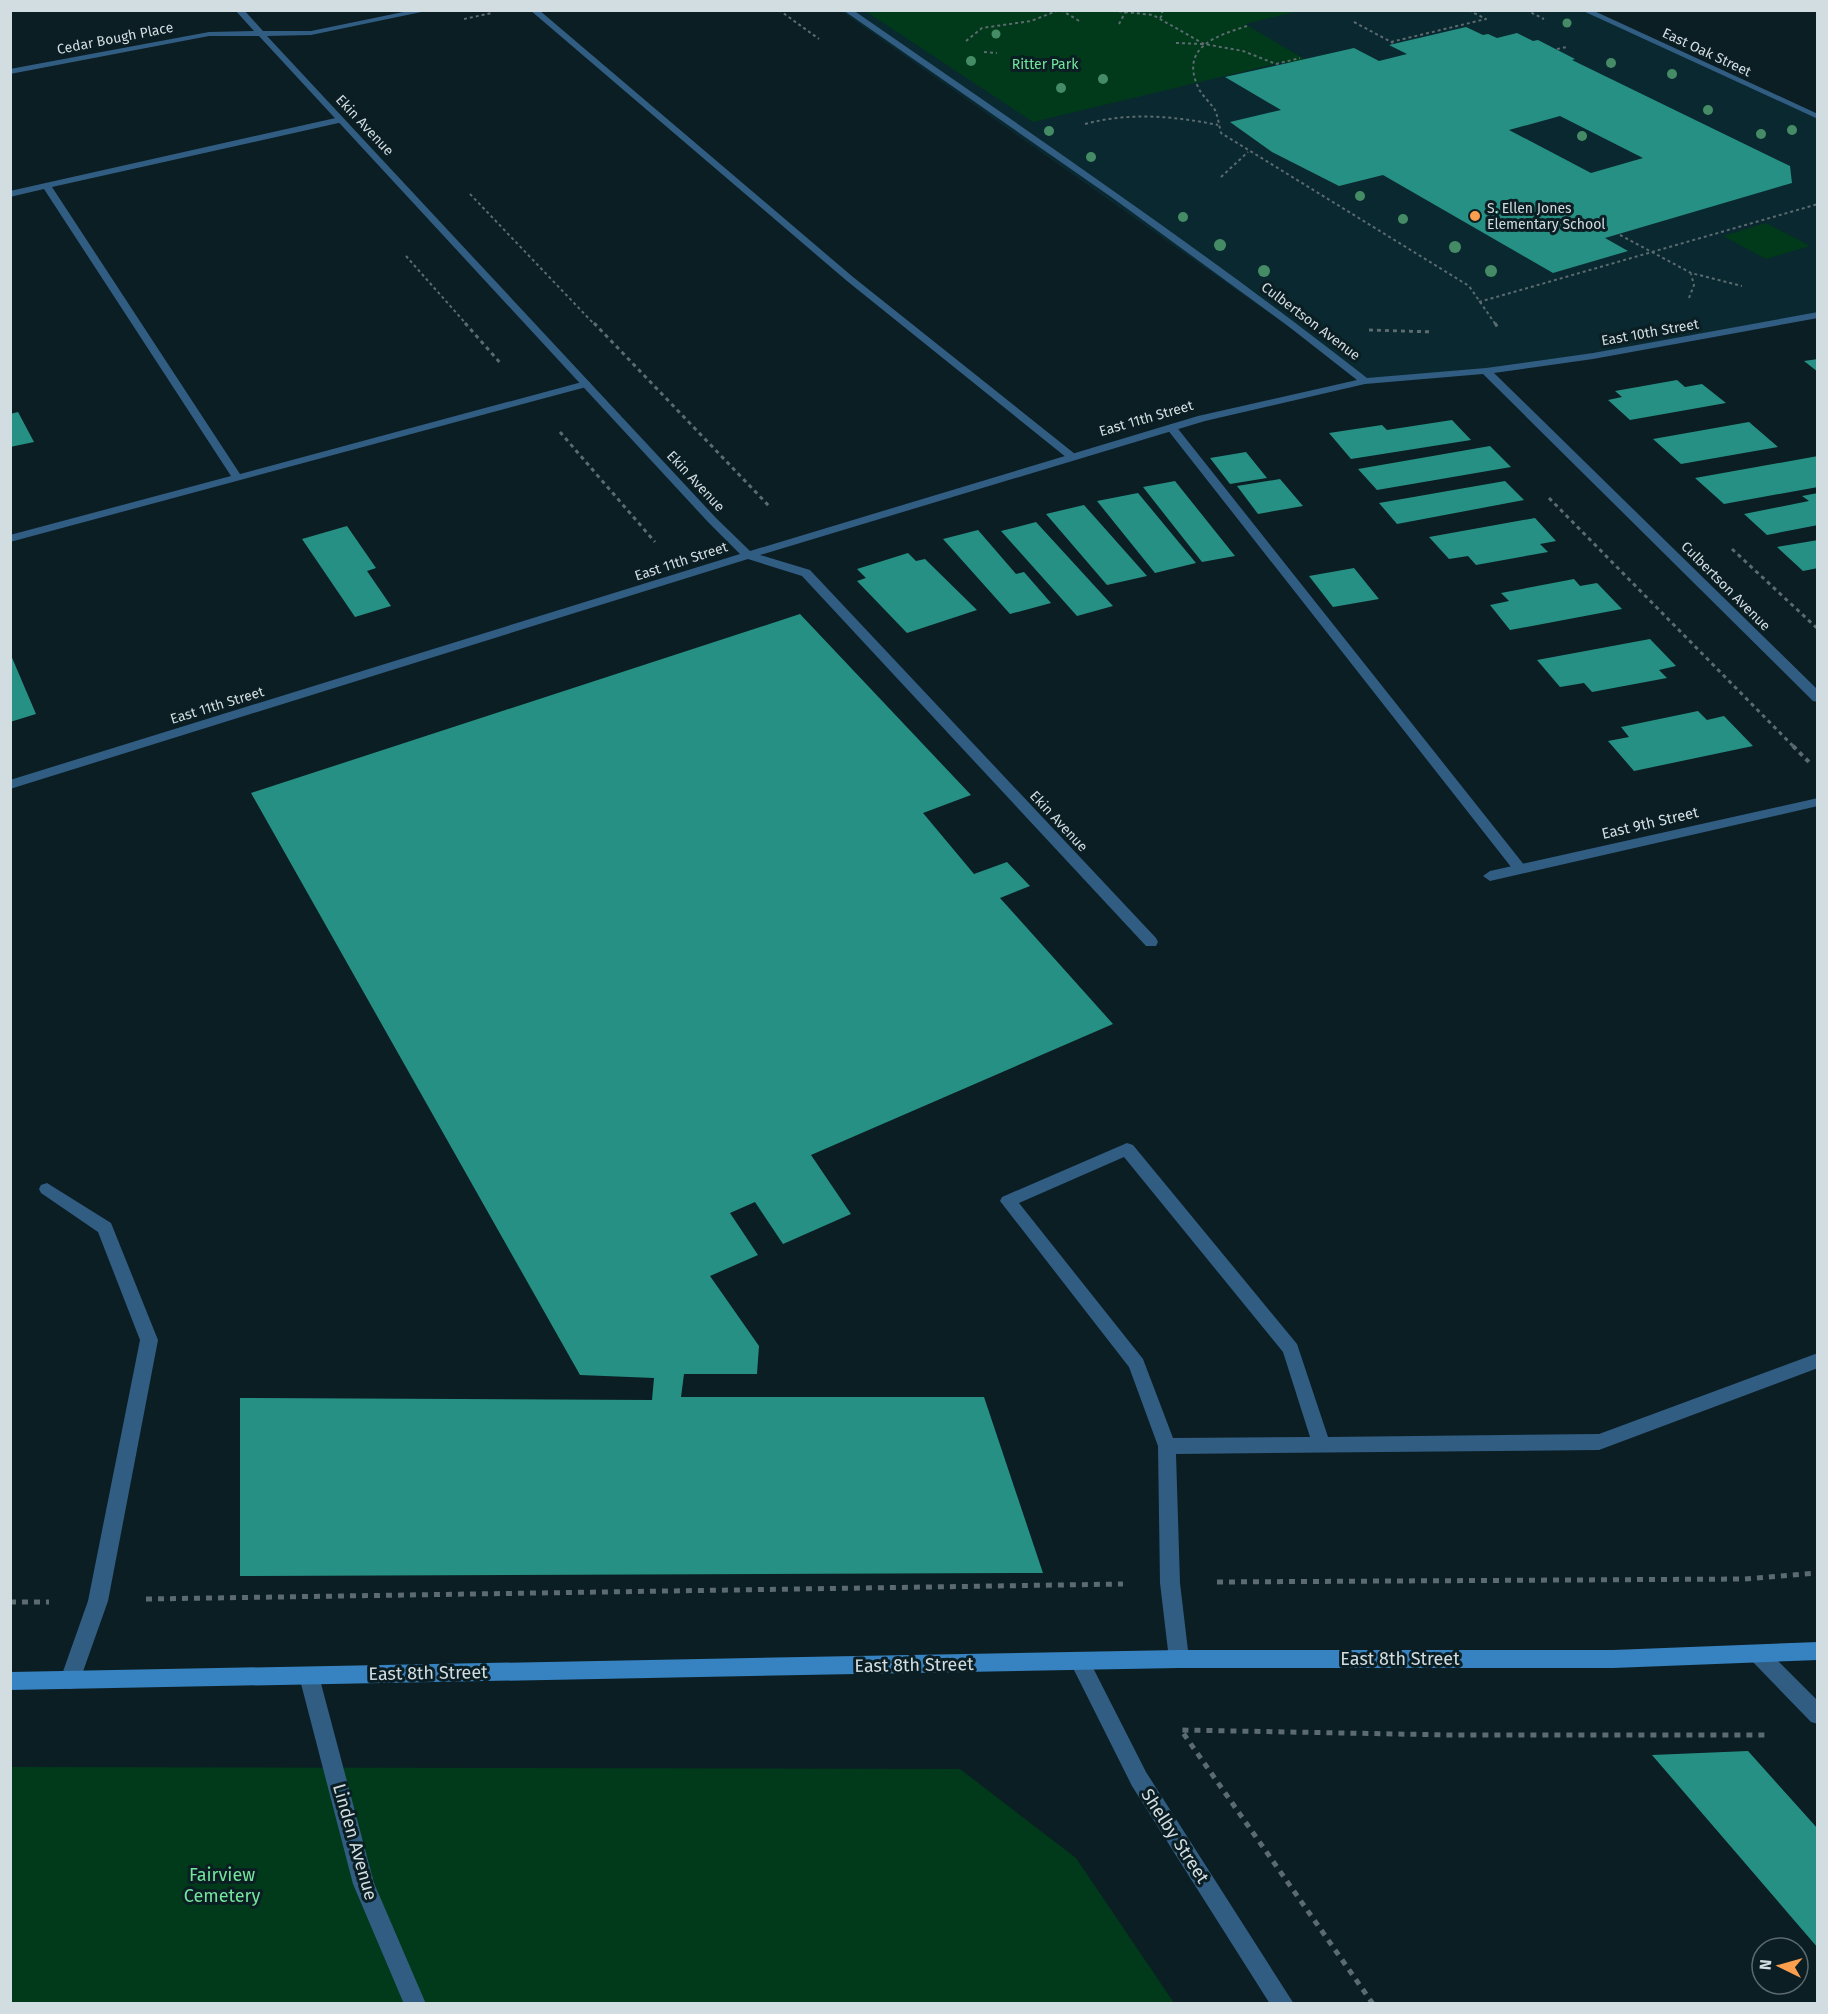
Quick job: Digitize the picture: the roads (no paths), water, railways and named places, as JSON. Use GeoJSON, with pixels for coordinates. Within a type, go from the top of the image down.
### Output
{"type":"FeatureCollection","features":[{"type":"Feature","properties":{"kind":"street","name":"Ekin Avenue"},"geometry":{"type":"LineString","coordinates":[[239,10],[748,555],[806,573],[1151,942]]}},
{"type":"Feature","properties":{"kind":"street","name":"Cedar Bough Place"},"geometry":{"type":"LineString","coordinates":[[10,72],[209,34],[311,33],[427,10]]}},
{"type":"Feature","properties":{"kind":"street"},"geometry":{"type":"LineString","coordinates":[[534,10],[850,279],[1071,456]]}},
{"type":"Feature","properties":{"kind":"street","name":"Culbertson Avenue"},"geometry":{"type":"LineString","coordinates":[[847,10],[1126,204],[1292,324],[1365,381],[1486,372],[1818,698]]}},
{"type":"Feature","properties":{"kind":"street","name":"East Oak Street"},"geometry":{"type":"LineString","coordinates":[[1585,10],[1818,117]]}},
{"type":"Feature","properties":{"kind":"street"},"geometry":{"type":"LineString","coordinates":[[10,194],[340,120]]}},
{"type":"Feature","properties":{"kind":"street"},"geometry":{"type":"LineString","coordinates":[[47,186],[238,479]]}},
{"type":"Feature","properties":{"kind":"street","name":"East 10th Street"},"geometry":{"type":"LineString","coordinates":[[1486,372],[1647,347],[1818,315]]}},
{"type":"Feature","properties":{"kind":"street","name":"East 11th Street"},"geometry":{"type":"LineString","coordinates":[[10,785],[1171,426],[1365,381]]}},
{"type":"Feature","properties":{"kind":"street"},"geometry":{"type":"LineString","coordinates":[[10,539],[586,384]]}},
{"type":"Feature","properties":{"kind":"street"},"geometry":{"type":"LineString","coordinates":[[1171,426],[1520,869]]}},
{"type":"Feature","properties":{"kind":"street","name":"East 9th Street"},"geometry":{"type":"LineString","coordinates":[[1490,876],[1818,802]]}},
{"type":"Feature","properties":{"kind":"street"},"geometry":{"type":"LineString","coordinates":[[1179,1659],[1170,1583],[1167,1446],[1137,1364],[1008,1201],[1127,1149],[1291,1349],[1322,1445]]}},
{"type":"Feature","properties":{"kind":"street"},"geometry":{"type":"LineString","coordinates":[[46,1189],[105,1228],[149,1340],[98,1600],[70,1680]]}},
{"type":"Feature","properties":{"kind":"street"},"geometry":{"type":"LineString","coordinates":[[1167,1446],[1599,1442],[1818,1360]]}},
{"type":"Feature","properties":{"kind":"street","name":"East 8th Street"},"geometry":{"type":"LineString","coordinates":[[10,1681],[1179,1659],[1613,1659],[1758,1656],[1818,1651]]}},
{"type":"Feature","properties":{"kind":"street"},"geometry":{"type":"LineString","coordinates":[[1758,1656],[1818,1716]]}},
{"type":"Feature","properties":{"kind":"street","name":"Shelby Street"},"geometry":{"type":"LineString","coordinates":[[1080,1662],[1138,1779],[1283,2004]]}},
{"type":"Feature","properties":{"kind":"street","name":"Linden Avenue"},"geometry":{"type":"LineString","coordinates":[[309,1676],[364,1884],[415,2004]]}},
{"type":"Feature","properties":{"kind":"place","name":"S. Ellen Jones Elementary School"},"geometry":{"type":"Point","coordinates":[1475,216]}},
{"type":"Feature","properties":{"kind":"park label","name":"Ritter Park"},"geometry":{"type":"Point","coordinates":[1045,64]}},
{"type":"Feature","properties":{"kind":"park label","name":"Fairview Cemetery"},"geometry":{"type":"Point","coordinates":[222,1885]}}]}
